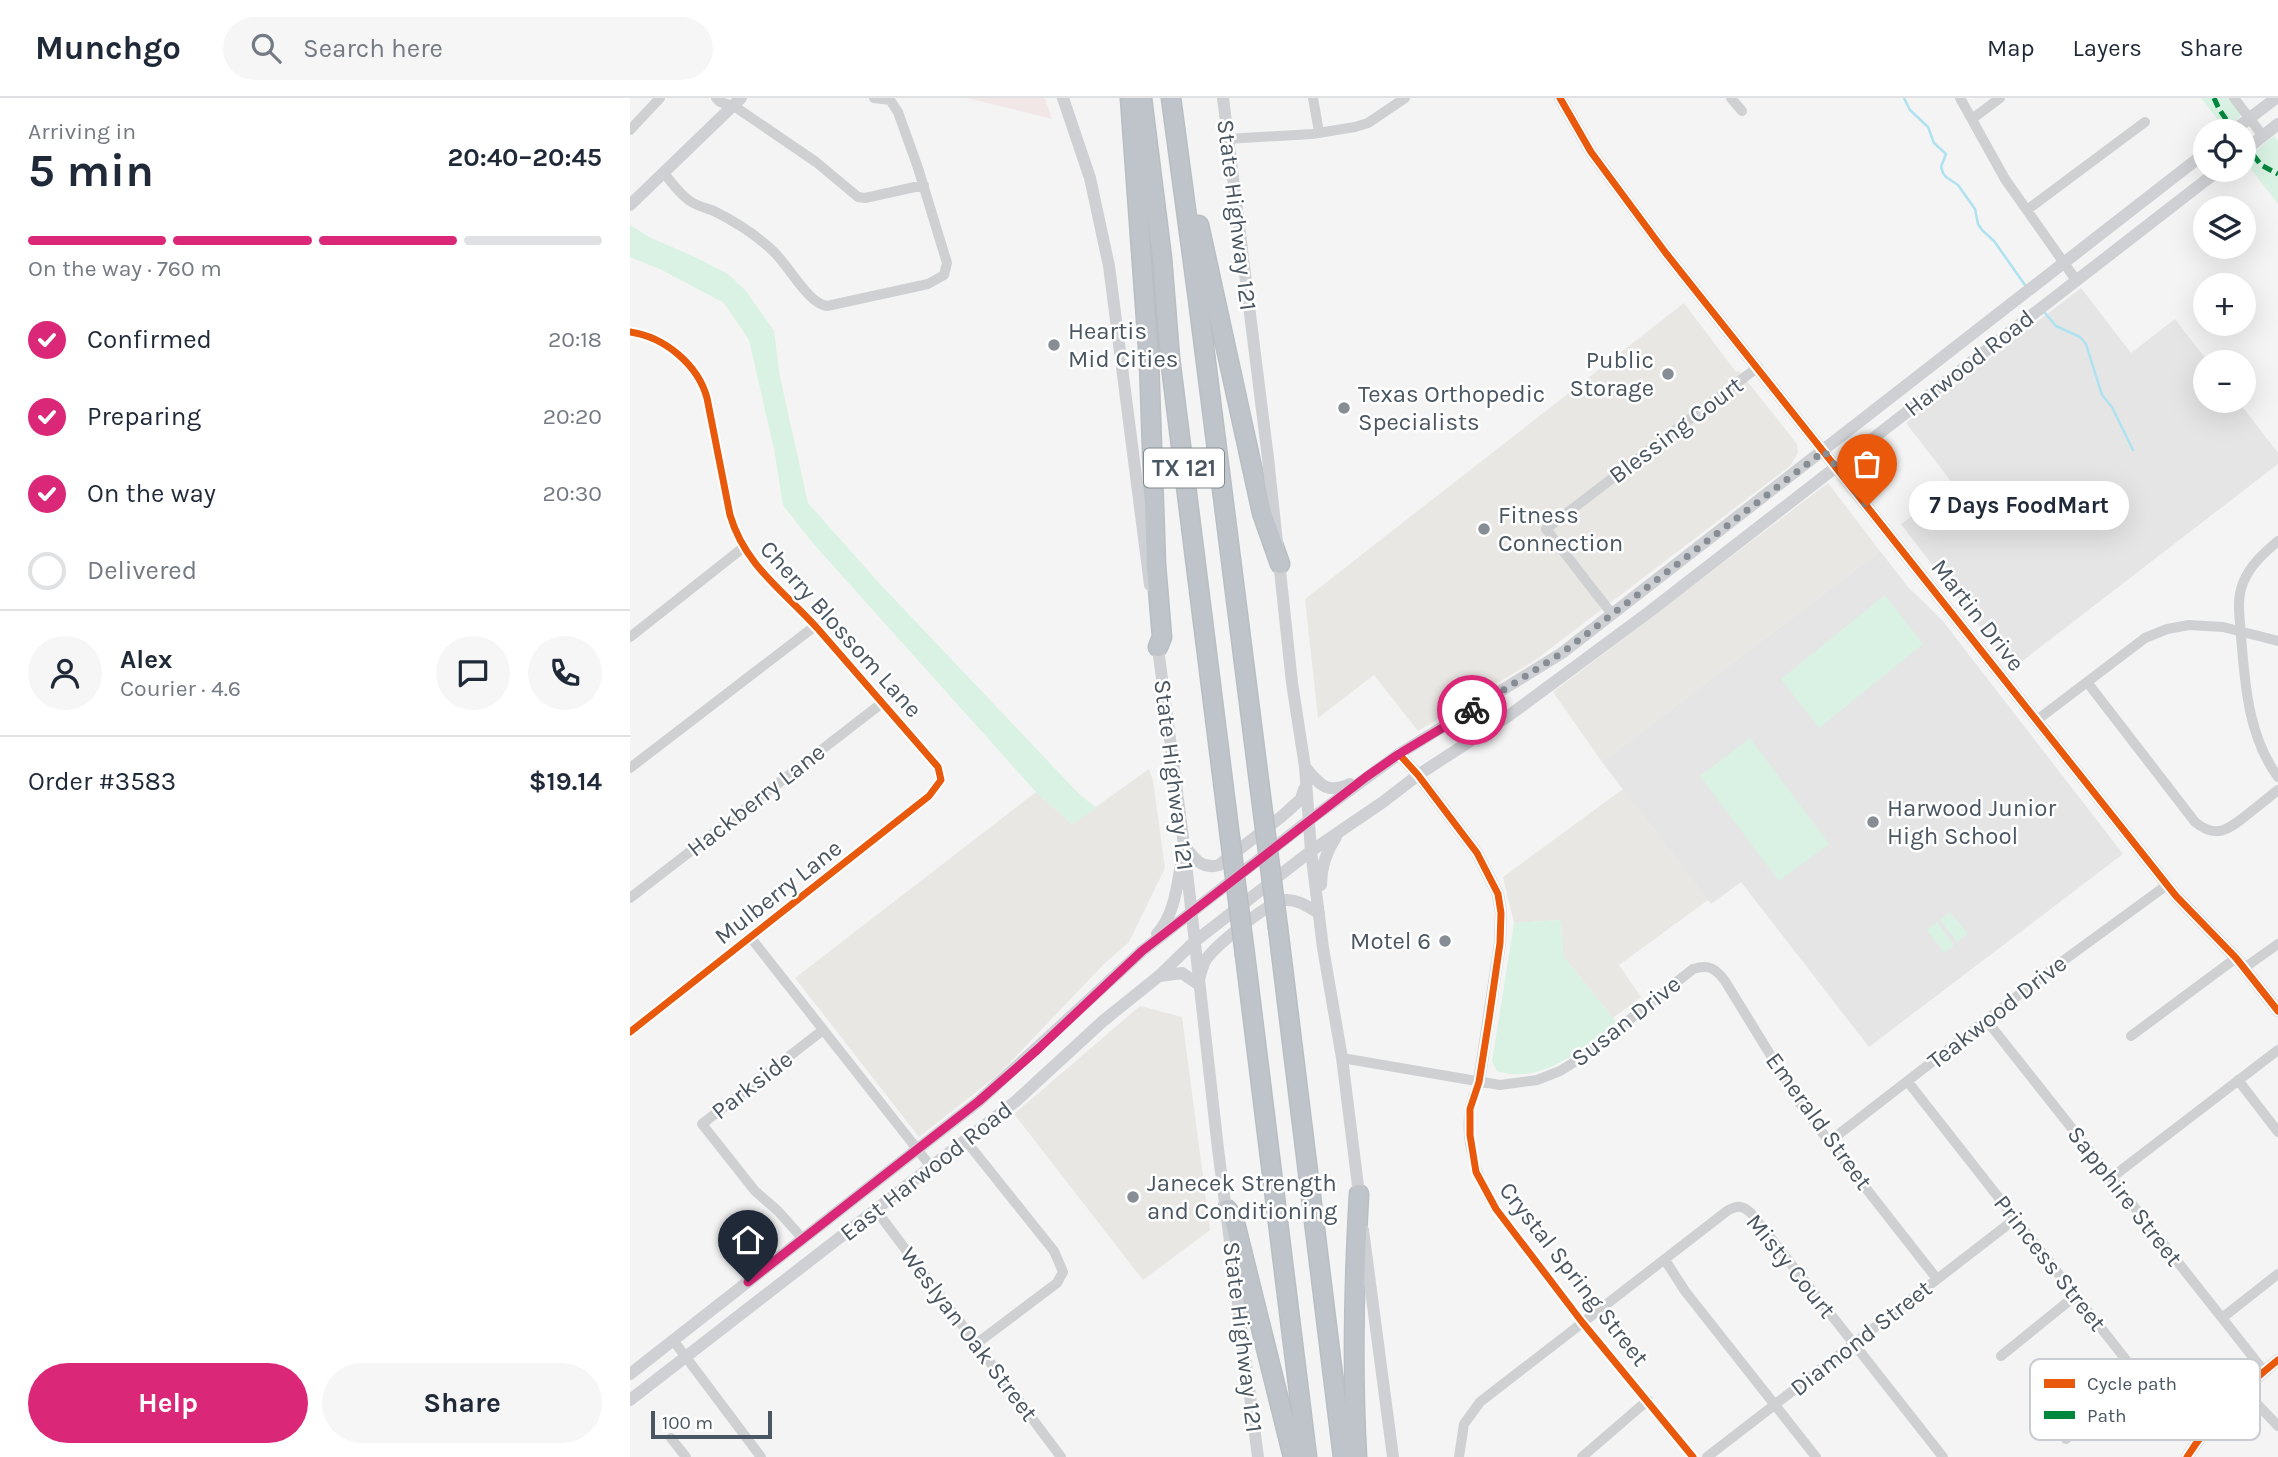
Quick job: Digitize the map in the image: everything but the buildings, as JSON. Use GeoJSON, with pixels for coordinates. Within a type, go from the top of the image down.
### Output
{"type":"FeatureCollection","features":[{"type":"Feature","properties":{"kind":"highway"},"geometry":{"type":"LineString","coordinates":[[1130,98],[1149,360],[1156,565],[1162,637],[1158,647]]}},
{"type":"Feature","properties":{"kind":"highway","name":"TX 121"},"geometry":{"type":"LineString","coordinates":[[1142,98],[1170,358],[1307,1457]]}},
{"type":"Feature","properties":{"kind":"highway","name":"TX 121"},"geometry":{"type":"LineString","coordinates":[[1171,98],[1343,1457]]}},
{"type":"Feature","properties":{"kind":"highway"},"geometry":{"type":"LineString","coordinates":[[1173,117],[1184,134],[1217,310],[1262,513],[1280,564]]}},
{"type":"Feature","properties":{"kind":"highway"},"geometry":{"type":"LineString","coordinates":[[1357,1457],[1356,1247],[1359,1194]]}},
{"type":"Feature","properties":{"kind":"highway"},"geometry":{"type":"LineString","coordinates":[[1227,1209],[1234,1219],[1293,1457]]}},
{"type":"Feature","properties":{"kind":"main road","name":"State Highway 121"},"geometry":{"type":"LineString","coordinates":[[1063,98],[1090,178],[1109,266],[1184,845],[1198,984],[1258,1457]]}},
{"type":"Feature","properties":{"kind":"main road","name":"State Highway 121"},"geometry":{"type":"LineString","coordinates":[[1223,98],[1292,682],[1305,766],[1308,821],[1323,948],[1342,1058],[1393,1457]]}},
{"type":"Feature","properties":{"kind":"main road"},"geometry":{"type":"LineString","coordinates":[[2250,118],[2276,98]]}},
{"type":"Feature","properties":{"kind":"main road"},"geometry":{"type":"LineString","coordinates":[[630,205],[735,101]]}},
{"type":"Feature","properties":{"kind":"main road"},"geometry":{"type":"LineString","coordinates":[[2256,141],[2278,124]]}},
{"type":"Feature","properties":{"kind":"main road","name":"Harwood Road"},"geometry":{"type":"LineString","coordinates":[[1308,821],[1399,754],[1562,653],[2193,162]]}},
{"type":"Feature","properties":{"kind":"main road","name":"Harwood Road"},"geometry":{"type":"LineString","coordinates":[[1311,851],[1418,775],[1514,712],[1624,630],[2203,182]]}},
{"type":"Feature","properties":{"kind":"main road"},"geometry":{"type":"LineString","coordinates":[[2154,192],[2168,209]]}},
{"type":"Feature","properties":{"kind":"main road"},"geometry":{"type":"LineString","coordinates":[[1908,385],[1921,401]]}},
{"type":"Feature","properties":{"kind":"main road"},"geometry":{"type":"LineString","coordinates":[[1714,535],[1722,554]]}},
{"type":"Feature","properties":{"kind":"main road"},"geometry":{"type":"LineString","coordinates":[[1612,614],[1624,630]]}},
{"type":"Feature","properties":{"kind":"main road"},"geometry":{"type":"LineString","coordinates":[[1500,692],[1514,712]]}},
{"type":"Feature","properties":{"kind":"main road"},"geometry":{"type":"LineString","coordinates":[[1305,766],[1319,783],[1329,789],[1340,789],[1366,777]]}},
{"type":"Feature","properties":{"kind":"main road"},"geometry":{"type":"LineString","coordinates":[[1184,845],[1194,859],[1204,865],[1219,865],[1301,799],[1305,766]]}},
{"type":"Feature","properties":{"kind":"main road","name":"East Harwood Road"},"geometry":{"type":"LineString","coordinates":[[630,1374],[979,1101],[1142,951],[1308,821]]}},
{"type":"Feature","properties":{"kind":"main road"},"geometry":{"type":"LineString","coordinates":[[1159,976],[1182,972],[1198,984],[1205,960],[1264,909],[1282,900],[1295,900],[1320,914],[1321,870],[1329,848],[1339,833]]}},
{"type":"Feature","properties":{"kind":"main road"},"geometry":{"type":"LineString","coordinates":[[1142,951],[1164,927],[1173,905],[1184,845]]}},
{"type":"Feature","properties":{"kind":"main road","name":"East Harwood Road"},"geometry":{"type":"LineString","coordinates":[[630,1400],[966,1141],[1061,1062],[1103,1021],[1159,976],[1194,942],[1311,851]]}},
{"type":"Feature","properties":{"kind":"main road"},"geometry":{"type":"LineString","coordinates":[[1038,1049],[1061,1062]]}},
{"type":"Feature","properties":{"kind":"main road"},"geometry":{"type":"LineString","coordinates":[[862,1192],[876,1210]]}},
{"type":"Feature","properties":{"kind":"main road"},"geometry":{"type":"LineString","coordinates":[[803,1239],[817,1256]]}},
{"type":"Feature","properties":{"kind":"main road"},"geometry":{"type":"LineString","coordinates":[[730,1296],[743,1313]]}},
{"type":"Feature","properties":{"kind":"street"},"geometry":{"type":"LineString","coordinates":[[630,130],[660,98]]}},
{"type":"Feature","properties":{"kind":"street"},"geometry":{"type":"LineString","coordinates":[[716,98],[720,102],[735,101],[858,197],[865,198],[924,185]]}},
{"type":"Feature","properties":{"kind":"street"},"geometry":{"type":"LineString","coordinates":[[664,173],[684,197],[716,212],[757,237],[787,265],[808,295],[821,305],[827,306],[928,284],[942,276],[947,270],[947,263],[924,185],[898,112],[890,100],[874,98]]}},
{"type":"Feature","properties":{"kind":"street"},"geometry":{"type":"LineString","coordinates":[[1313,98],[1319,132]]}},
{"type":"Feature","properties":{"kind":"street"},"geometry":{"type":"LineString","coordinates":[[1227,139],[1319,132],[1368,123],[1405,98]]}},
{"type":"Feature","properties":{"kind":"street","name":"Martin Drive"},"geometry":{"type":"LineString","coordinates":[[1560,98],[1591,152],[1622,197],[2167,885],[2240,963],[2278,1011]]}},
{"type":"Feature","properties":{"kind":"street"},"geometry":{"type":"LineString","coordinates":[[1731,98],[1742,111]]}},
{"type":"Feature","properties":{"kind":"street"},"geometry":{"type":"LineString","coordinates":[[1960,98],[2005,179],[2076,280]]}},
{"type":"Feature","properties":{"kind":"street"},"geometry":{"type":"LineString","coordinates":[[1972,119],[2000,98]]}},
{"type":"Feature","properties":{"kind":"street"},"geometry":{"type":"LineString","coordinates":[[2234,98],[2263,136]]}},
{"type":"Feature","properties":{"kind":"street"},"geometry":{"type":"LineString","coordinates":[[2027,210],[2145,122]]}},
{"type":"Feature","properties":{"kind":"street","name":"Cherry Blossom Lane"},"geometry":{"type":"LineString","coordinates":[[630,332],[673,351],[685,360],[703,384],[730,515],[735,532],[744,547],[764,574],[815,626],[938,768],[941,776]]}},
{"type":"Feature","properties":{"kind":"street","name":"Blessing Court"},"geometry":{"type":"LineString","coordinates":[[1612,614],[1546,529],[1758,367]]}},
{"type":"Feature","properties":{"kind":"street"},"geometry":{"type":"LineString","coordinates":[[2278,541],[2257,561],[2243,583],[2238,612],[2249,709],[2278,777]]}},
{"type":"Feature","properties":{"kind":"street"},"geometry":{"type":"LineString","coordinates":[[630,637],[744,547]]}},
{"type":"Feature","properties":{"kind":"street"},"geometry":{"type":"LineString","coordinates":[[2037,720],[2145,638],[2167,629],[2189,625],[2241,631],[2278,641]]}},
{"type":"Feature","properties":{"kind":"street"},"geometry":{"type":"LineString","coordinates":[[630,768],[815,626]]}},
{"type":"Feature","properties":{"kind":"street"},"geometry":{"type":"LineString","coordinates":[[2087,682],[2202,828],[2216,832],[2231,828],[2278,790]]}},
{"type":"Feature","properties":{"kind":"street","name":"Hackberry Lane"},"geometry":{"type":"LineString","coordinates":[[630,898],[882,703]]}},
{"type":"Feature","properties":{"kind":"street","name":"Crystal Spring Street"},"geometry":{"type":"LineString","coordinates":[[1399,754],[1477,853],[1498,894],[1501,913],[1500,943],[1479,1082],[1470,1109],[1470,1135],[1476,1172],[1496,1209],[1583,1322],[1693,1457]]}},
{"type":"Feature","properties":{"kind":"street","name":"Mulberry Lane"},"geometry":{"type":"LineString","coordinates":[[630,1032],[929,796],[937,788],[941,776]]}},
{"type":"Feature","properties":{"kind":"street","name":"Teakwood Drive"},"geometry":{"type":"LineString","coordinates":[[1830,1141],[2056,966],[2167,885]]}},
{"type":"Feature","properties":{"kind":"street"},"geometry":{"type":"LineString","coordinates":[[751,938],[932,1168]]}},
{"type":"Feature","properties":{"kind":"street"},"geometry":{"type":"LineString","coordinates":[[2131,1036],[2240,963],[2278,944]]}},
{"type":"Feature","properties":{"kind":"street","name":"Susan Drive"},"geometry":{"type":"LineString","coordinates":[[1342,1058],[1500,1085],[1537,1080],[1560,1071],[1584,1056],[1693,969],[1702,966]]}},
{"type":"Feature","properties":{"kind":"street","name":"Emerald Street"},"geometry":{"type":"LineString","coordinates":[[1702,966],[1712,967],[1725,981],[1803,1108],[1937,1279]]}},
{"type":"Feature","properties":{"kind":"street","name":"Sapphire Street"},"geometry":{"type":"LineString","coordinates":[[1987,1021],[2254,1359]]}},
{"type":"Feature","properties":{"kind":"street","name":"Parkside"},"geometry":{"type":"LineString","coordinates":[[803,1239],[778,1211],[754,1191],[702,1124],[823,1030]]}},
{"type":"Feature","properties":{"kind":"street"},"geometry":{"type":"LineString","coordinates":[[2111,1178],[2278,1050]]}},
{"type":"Feature","properties":{"kind":"street"},"geometry":{"type":"LineString","coordinates":[[2238,1080],[2278,1132]]}},
{"type":"Feature","properties":{"kind":"street","name":"Princess Street"},"geometry":{"type":"LineString","coordinates":[[1908,1082],[2126,1359]]}},
{"type":"Feature","properties":{"kind":"street"},"geometry":{"type":"LineString","coordinates":[[966,1141],[1054,1251],[1063,1272],[1057,1283],[976,1344]]}},
{"type":"Feature","properties":{"kind":"street","name":"Misty Court"},"geometry":{"type":"LineString","coordinates":[[1665,1260],[1727,1211],[1735,1206],[1743,1206],[1943,1457]]}},
{"type":"Feature","properties":{"kind":"street","name":"Weslyan Oak Street"},"geometry":{"type":"LineString","coordinates":[[876,1210],[1061,1457]]}},
{"type":"Feature","properties":{"kind":"street","name":"Diamond Street"},"geometry":{"type":"LineString","coordinates":[[1707,1457],[2015,1219]]}},
{"type":"Feature","properties":{"kind":"street"},"geometry":{"type":"LineString","coordinates":[[1459,1457],[1466,1420],[1480,1402],[1665,1260],[1685,1291],[1816,1457]]}},
{"type":"Feature","properties":{"kind":"street"},"geometry":{"type":"LineString","coordinates":[[2222,1318],[2278,1274]]}},
{"type":"Feature","properties":{"kind":"street"},"geometry":{"type":"LineString","coordinates":[[2001,1356],[2075,1296]]}},
{"type":"Feature","properties":{"kind":"street"},"geometry":{"type":"LineString","coordinates":[[673,1340],[761,1457]]}},
{"type":"Feature","properties":{"kind":"street"},"geometry":{"type":"LineString","coordinates":[[2260,1374],[2278,1360]]}},
{"type":"Feature","properties":{"kind":"street","name":"Sapphire Street"},"geometry":{"type":"LineString","coordinates":[[2260,1366],[2264,1371]]}},
{"type":"Feature","properties":{"kind":"street"},"geometry":{"type":"LineString","coordinates":[[1582,1457],[1648,1400]]}},
{"type":"Feature","properties":{"kind":"street"},"geometry":{"type":"LineString","coordinates":[[2260,1407],[2278,1426]]}},
{"type":"Feature","properties":{"kind":"street"},"geometry":{"type":"LineString","coordinates":[[671,1438],[686,1457]]}},
{"type":"Feature","properties":{"kind":"street"},"geometry":{"type":"LineString","coordinates":[[2187,1457],[2198,1440]]}},
{"type":"Feature","properties":{"kind":"shaded area"},"geometry":{"type":"Polygon","coordinates":[[[967,98],[1045,98],[1052,119],[967,98]]]}},
{"type":"Feature","properties":{"kind":"shaded area"},"geometry":{"type":"Polygon","coordinates":[[[2081,288],[2131,353],[2175,319],[2199,350],[2193,350],[2193,413],[2247,413],[2278,453],[2278,464],[2012,669],[1901,524],[1953,484],[1906,423],[2081,288]]]}},
{"type":"Feature","properties":{"kind":"shaded area"},"geometry":{"type":"Polygon","coordinates":[[[1684,303],[1736,372],[1739,371],[1797,444],[1798,453],[1790,466],[1534,661],[1418,731],[1374,675],[1318,718],[1305,599],[1684,303]]]}},
{"type":"Feature","properties":{"kind":"shaded area"},"geometry":{"type":"Polygon","coordinates":[[[1828,483],[1880,551],[1602,762],[1553,692],[1828,483]]]}},
{"type":"Feature","properties":{"kind":"shaded area","name":"Harwood Junior High School"},"geometry":{"type":"Polygon","coordinates":[[[1880,551],[1908,587],[1942,620],[2123,854],[1869,1047],[1741,882],[1711,904],[1602,762],[1880,551]]]}},
{"type":"Feature","properties":{"kind":"shaded area"},"geometry":{"type":"Polygon","coordinates":[[[1149,769],[1165,868],[1129,942],[1104,964],[999,1074],[919,1137],[795,978],[1036,792],[1072,824],[1149,769]]]}},
{"type":"Feature","properties":{"kind":"shaded area"},"geometry":{"type":"Polygon","coordinates":[[[1623,789],[1708,900],[1619,965],[1641,997],[1613,1018],[1563,956],[1561,920],[1514,923],[1503,877],[1623,789]]]}},
{"type":"Feature","properties":{"kind":"shaded area"},"geometry":{"type":"Polygon","coordinates":[[[1140,1006],[1182,1017],[1210,1230],[1143,1280],[1014,1114],[1140,1006]]]}},
{"type":"Feature","properties":{"kind":"green space"},"geometry":{"type":"Polygon","coordinates":[[[2201,98],[2230,98],[2241,113],[2238,119],[2217,119],[2201,98]]]}},
{"type":"Feature","properties":{"kind":"green space"},"geometry":{"type":"Polygon","coordinates":[[[2274,136],[2278,141],[2278,204],[2256,176],[2256,150],[2274,136]]]}},
{"type":"Feature","properties":{"kind":"green space"},"geometry":{"type":"Polygon","coordinates":[[[630,225],[649,237],[728,274],[746,291],[774,331],[780,377],[808,503],[880,584],[1080,795],[1097,808],[1072,824],[1036,792],[811,541],[783,505],[774,449],[749,340],[724,303],[662,270],[630,257],[630,225]]]}},
{"type":"Feature","properties":{"kind":"green space"},"geometry":{"type":"Polygon","coordinates":[[[1885,595],[1923,644],[1819,728],[1781,679],[1885,595]]]}},
{"type":"Feature","properties":{"kind":"green space"},"geometry":{"type":"Polygon","coordinates":[[[1750,738],[1829,844],[1779,881],[1700,776],[1750,738]]]}},
{"type":"Feature","properties":{"kind":"green space"},"geometry":{"type":"Polygon","coordinates":[[[1950,912],[1968,934],[1957,942],[1940,920],[1950,912]]]}},
{"type":"Feature","properties":{"kind":"green space"},"geometry":{"type":"Polygon","coordinates":[[[1561,920],[1563,956],[1616,1022],[1576,1053],[1545,1069],[1513,1074],[1497,1071],[1492,1062],[1514,923],[1561,920]]]}},
{"type":"Feature","properties":{"kind":"green space"},"geometry":{"type":"Polygon","coordinates":[[[1937,922],[1954,945],[1944,953],[1927,930],[1937,922]]]}},
{"type":"Feature","properties":{"kind":"waterway"},"geometry":{"type":"LineString","coordinates":[[1904,98],[1910,110],[1928,127],[1934,143],[1946,154],[1941,167],[1943,173],[1958,185],[1975,209],[1982,230],[1994,241],[2025,285]]}},
{"type":"Feature","properties":{"kind":"waterway"},"geometry":{"type":"LineString","coordinates":[[2045,313],[2056,326],[2080,337],[2086,344],[2102,395],[2112,407],[2133,450]]}},
{"type":"Feature","properties":{"kind":"marked path"},"geometry":{"type":"LineString","coordinates":[[2214,98],[2226,119]]}},
{"type":"Feature","properties":{"kind":"marked path"},"geometry":{"type":"LineString","coordinates":[[2256,159],[2261,165],[2278,174]]}},
{"type":"Feature","properties":{"kind":"cycle path"},"geometry":{"type":"LineString","coordinates":[[1560,98],[1591,152],[1665,252],[2176,896],[2236,958],[2278,1011]]}},
{"type":"Feature","properties":{"kind":"cycle path"},"geometry":{"type":"LineString","coordinates":[[630,332],[667,346],[696,374],[707,398],[730,515],[745,549],[938,767],[941,780],[929,796],[630,1032]]}},
{"type":"Feature","properties":{"kind":"cycle path"},"geometry":{"type":"LineString","coordinates":[[1399,754],[1477,853],[1498,894],[1501,913],[1500,943],[1479,1082],[1470,1109],[1470,1135],[1476,1172],[1496,1209],[1582,1322],[1693,1457]]}},
{"type":"Feature","properties":{"kind":"cycle path"},"geometry":{"type":"LineString","coordinates":[[2260,1375],[2278,1360]]}},
{"type":"Feature","properties":{"kind":"cycle path"},"geometry":{"type":"LineString","coordinates":[[2187,1457],[2199,1440]]}},
{"type":"Feature","properties":{"kind":"way so far"},"geometry":{"type":"LineString","coordinates":[[1472,710],[1562,653],[1824,451],[1867,506]]}},
{"type":"Feature","properties":{"kind":"place","name":"Heartis Mid Cities"},"geometry":{"type":"Point","coordinates":[1054,345]}},
{"type":"Feature","properties":{"kind":"place","name":"Public Storage"},"geometry":{"type":"Point","coordinates":[1668,374]}},
{"type":"Feature","properties":{"kind":"place","name":"Texas Orthopedic Specialists"},"geometry":{"type":"Point","coordinates":[1344,408]}},
{"type":"Feature","properties":{"kind":"place","name":"7 Days FoodMart"},"geometry":{"type":"Point","coordinates":[1867,506]}},
{"type":"Feature","properties":{"kind":"place","name":"Fitness Connection"},"geometry":{"type":"Point","coordinates":[1484,529]}},
{"type":"Feature","properties":{"kind":"place","name":"Harwood Junior High School"},"geometry":{"type":"Point","coordinates":[1873,822]}},
{"type":"Feature","properties":{"kind":"place","name":"Motel 6"},"geometry":{"type":"Point","coordinates":[1445,941]}},
{"type":"Feature","properties":{"kind":"place","name":"Janecek Strength and Conditioning"},"geometry":{"type":"Point","coordinates":[1133,1197]}},
{"type":"Feature","properties":{"kind":"route"},"geometry":{"type":"LineString","coordinates":[[748,1282],[979,1101],[1142,951],[1366,777],[1472,710]]}}]}
